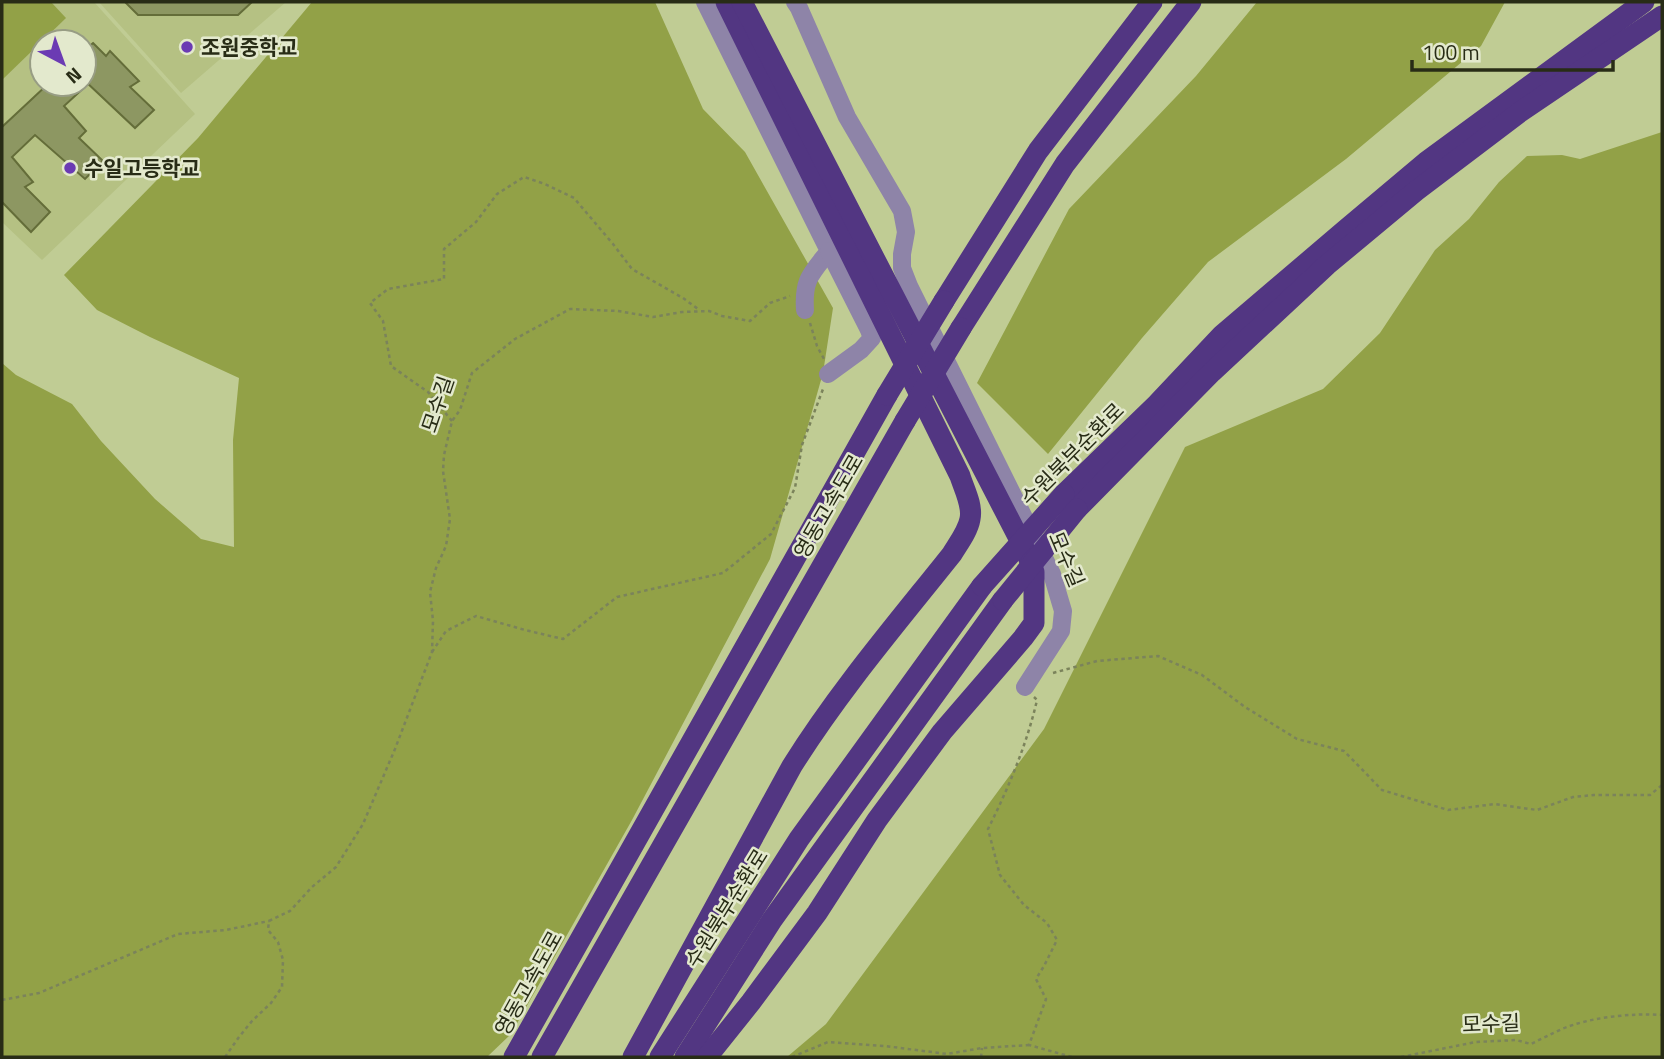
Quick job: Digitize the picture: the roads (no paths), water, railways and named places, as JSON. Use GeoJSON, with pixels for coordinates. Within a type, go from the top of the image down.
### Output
{"type":"FeatureCollection","features":[{"type":"Feature","properties":{"kind":"highway"},"geometry":{"type":"LineString","coordinates":[[633,1057],[813,732],[952,554],[970,519],[969,503],[960,476],[726,2]]}},
{"type":"Feature","properties":{"kind":"highway"},"geometry":{"type":"LineString","coordinates":[[707,1057],[817,913],[877,820],[942,732],[1034,622],[1034,572],[1027,554],[742,2]]}},
{"type":"Feature","properties":{"kind":"highway","name":"영동고속도로"},"geometry":{"type":"LineString","coordinates":[[514,1057],[887,395],[1038,151],[1152,2]]}},
{"type":"Feature","properties":{"kind":"highway","name":"영동고속도로"},"geometry":{"type":"LineString","coordinates":[[542,1057],[905,421],[961,328],[1065,164],[1191,2]]}},
{"type":"Feature","properties":{"kind":"highway","name":"수원북부순환로"},"geometry":{"type":"LineString","coordinates":[[685,1057],[772,920],[1003,600],[1070,502],[1157,404],[1222,335],[1436,154],[1644,2]]}},
{"type":"Feature","properties":{"kind":"highway","name":"수원북부순환로"},"geometry":{"type":"LineString","coordinates":[[660,1057],[799,839],[982,586],[1327,265],[1416,191],[1520,112],[1662,16]]}},
{"type":"Feature","properties":{"kind":"street"},"geometry":{"type":"LineString","coordinates":[[705,2],[872,338],[861,350],[828,374]]}},
{"type":"Feature","properties":{"kind":"street","name":"모수길"},"geometry":{"type":"LineString","coordinates":[[795,2],[847,117],[902,211],[906,232],[902,268],[909,286],[1052,574],[1063,611],[1061,631],[1025,687]]}},
{"type":"Feature","properties":{"kind":"street"},"geometry":{"type":"LineString","coordinates":[[804,301],[808,279],[829,251]]}},
{"type":"Feature","properties":{"kind":"place","name":"조원중학교"},"geometry":{"type":"Point","coordinates":[187,47]}},
{"type":"Feature","properties":{"kind":"place","name":"수일고등학교"},"geometry":{"type":"Point","coordinates":[70,168]}}]}
